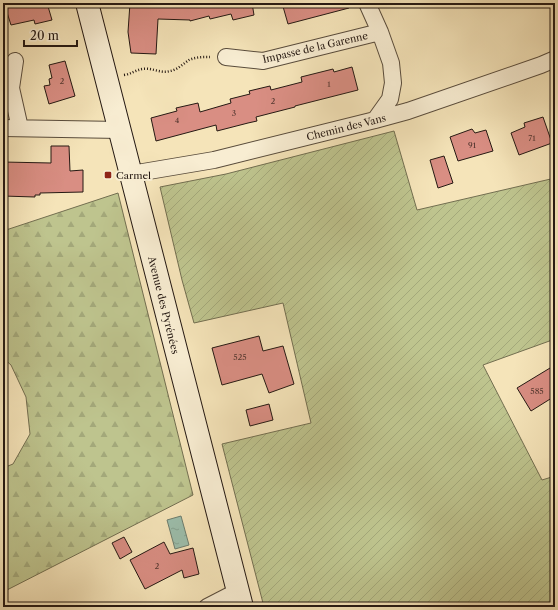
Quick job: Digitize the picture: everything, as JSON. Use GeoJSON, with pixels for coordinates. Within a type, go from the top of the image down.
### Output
{"type":"FeatureCollection","features":[{"type":"Feature","properties":{"kind":"main road","name":"Avenue des Pyrénées"},"geometry":{"type":"LineString","coordinates":[[87,3],[240,599]]}},
{"type":"Feature","properties":{"kind":"street"},"geometry":{"type":"LineString","coordinates":[[367,3],[380,32],[391,63],[393,83],[390,99],[375,120]]}},
{"type":"Feature","properties":{"kind":"street","name":"Impasse de la Garenne"},"geometry":{"type":"LineString","coordinates":[[226,57],[263,61],[380,32]]}},
{"type":"Feature","properties":{"kind":"street","name":"Chemin des Vans"},"geometry":{"type":"LineString","coordinates":[[131,174],[214,160],[375,120],[555,59]]}},
{"type":"Feature","properties":{"kind":"street"},"geometry":{"type":"LineString","coordinates":[[15,61],[11,88],[20,128]]}},
{"type":"Feature","properties":{"kind":"street"},"geometry":{"type":"LineString","coordinates":[[3,128],[120,130]]}},
{"type":"Feature","properties":{"kind":"street"},"geometry":{"type":"LineString","coordinates":[[207,607],[240,599]]}},
{"type":"Feature","properties":{"kind":"path"},"geometry":{"type":"LineString","coordinates":[[106,78],[129,74],[142,68],[167,72],[172,71],[190,59],[198,57],[226,57]]}},
{"type":"Feature","properties":{"kind":"green space"},"geometry":{"type":"Polygon","coordinates":[[[394,131],[417,210],[555,178],[555,339],[483,365],[542,480],[555,476],[555,607],[264,607],[222,444],[311,423],[283,303],[194,323],[182,280],[160,187],[226,174],[394,131]]]}},
{"type":"Feature","properties":{"kind":"green space"},"geometry":{"type":"Polygon","coordinates":[[[118,193],[193,495],[3,592],[3,468],[13,464],[30,434],[26,397],[11,365],[3,358],[3,231],[118,193]]]}},
{"type":"Feature","properties":{"kind":"water"},"geometry":{"type":"Polygon","coordinates":[[[181,516],[189,545],[175,549],[167,520],[181,516]]]}},
{"type":"Feature","properties":{"kind":"building"},"geometry":{"type":"Polygon","coordinates":[[[4,3],[47,3],[52,20],[35,24],[34,20],[11,25],[4,3]]]}},
{"type":"Feature","properties":{"kind":"building"},"geometry":{"type":"Polygon","coordinates":[[[130,3],[186,6],[186,3],[252,3],[254,15],[233,20],[231,14],[210,19],[209,16],[190,21],[158,19],[156,54],[131,53],[128,32],[130,3]]]}},
{"type":"Feature","properties":{"kind":"building"},"geometry":{"type":"Polygon","coordinates":[[[282,3],[349,3],[349,8],[288,24],[282,3]]]}},
{"type":"Feature","properties":{"kind":"building"},"geometry":{"type":"Polygon","coordinates":[[[65,61],[75,96],[49,104],[44,86],[50,85],[49,79],[52,78],[49,65],[65,61]]]}},
{"type":"Feature","properties":{"kind":"building"},"geometry":{"type":"Polygon","coordinates":[[[352,67],[358,90],[256,117],[257,121],[217,131],[216,125],[156,141],[151,118],[177,111],[176,108],[198,103],[200,112],[231,103],[230,99],[250,94],[249,91],[270,86],[271,90],[302,82],[301,77],[333,69],[334,72],[352,67]]]}},
{"type":"Feature","properties":{"kind":"building"},"geometry":{"type":"Polygon","coordinates":[[[543,117],[552,143],[519,155],[511,133],[525,127],[524,123],[543,117]]]}},
{"type":"Feature","properties":{"kind":"building"},"geometry":{"type":"Polygon","coordinates":[[[472,129],[475,133],[486,130],[493,151],[458,161],[450,137],[472,129]]]}},
{"type":"Feature","properties":{"kind":"building"},"geometry":{"type":"Polygon","coordinates":[[[51,146],[69,146],[70,171],[83,170],[83,192],[40,193],[40,195],[35,195],[35,197],[3,196],[3,162],[51,163],[51,146]]]}},
{"type":"Feature","properties":{"kind":"building"},"geometry":{"type":"Polygon","coordinates":[[[444,156],[453,183],[438,188],[430,160],[444,156]]]}},
{"type":"Feature","properties":{"kind":"building"},"geometry":{"type":"Polygon","coordinates":[[[259,336],[263,351],[283,346],[294,384],[269,393],[262,374],[222,385],[212,348],[259,336]]]}},
{"type":"Feature","properties":{"kind":"building"},"geometry":{"type":"Polygon","coordinates":[[[555,365],[555,396],[531,411],[517,388],[555,365]]]}},
{"type":"Feature","properties":{"kind":"building"},"geometry":{"type":"Polygon","coordinates":[[[269,404],[273,420],[250,426],[246,410],[269,404]]]}},
{"type":"Feature","properties":{"kind":"building"},"geometry":{"type":"Polygon","coordinates":[[[124,537],[132,552],[120,559],[112,543],[124,537]]]}},
{"type":"Feature","properties":{"kind":"building"},"geometry":{"type":"Polygon","coordinates":[[[164,542],[170,554],[193,548],[199,574],[184,578],[182,570],[145,589],[130,560],[164,542]]]}},
{"type":"Feature","properties":{"kind":"place","name":"Carmel"},"geometry":{"type":"Point","coordinates":[108,175]}}]}
